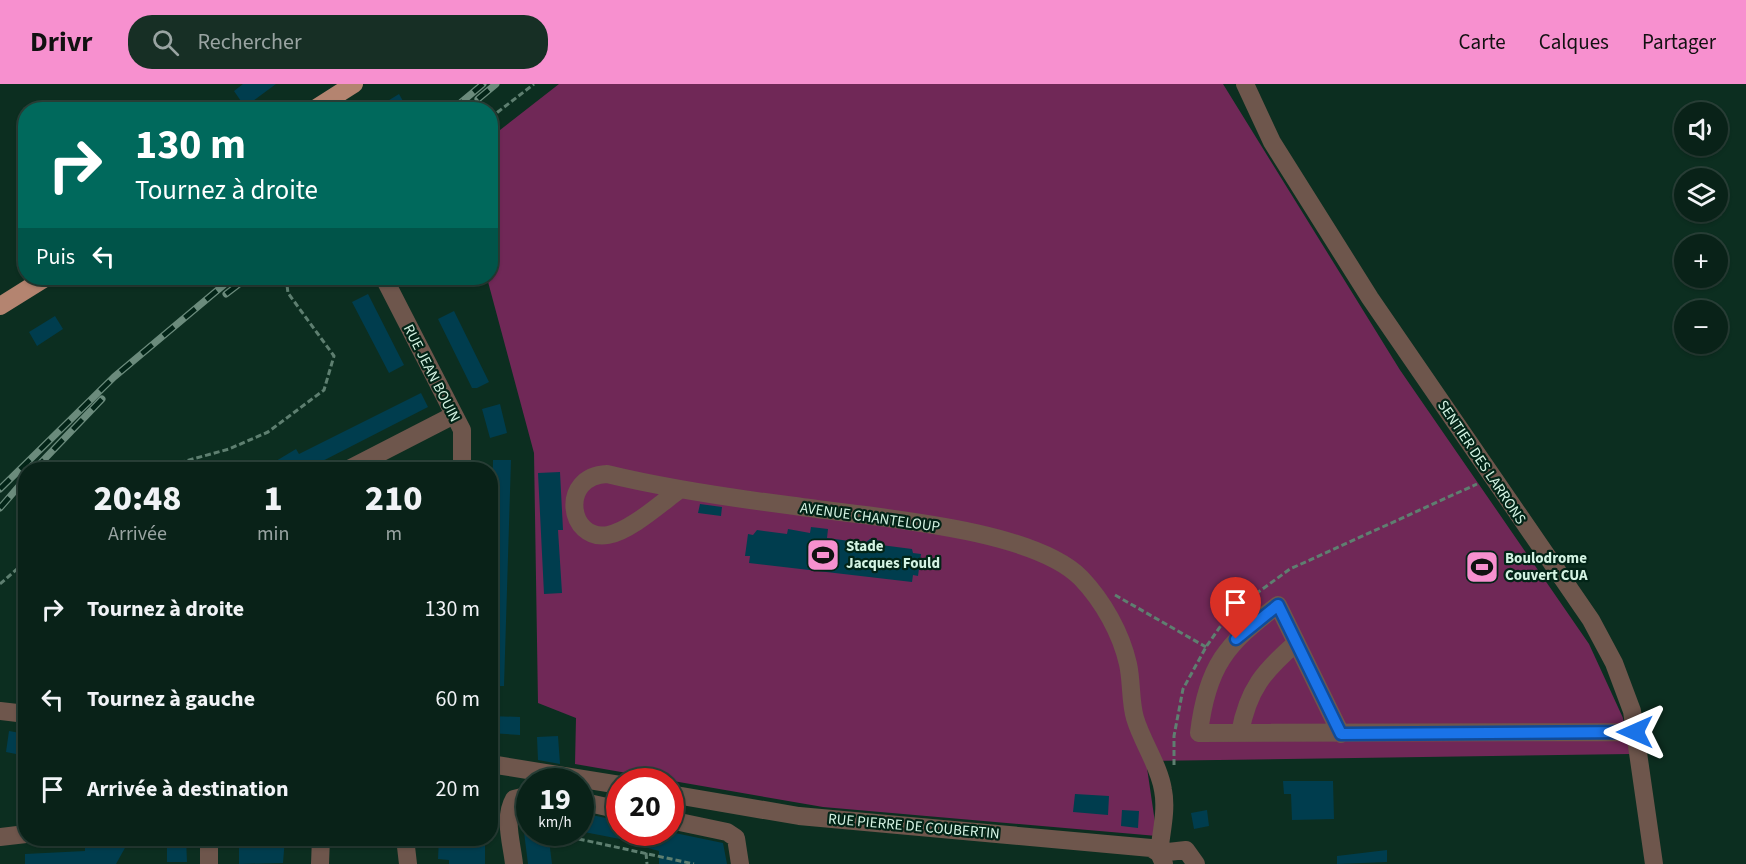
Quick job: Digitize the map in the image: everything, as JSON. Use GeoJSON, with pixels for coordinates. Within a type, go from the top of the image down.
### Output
{"type":"FeatureCollection","features":[{"type":"Feature","properties":{"kind":"main road"},"geometry":{"type":"LineString","coordinates":[[326,102],[354,84]]}},
{"type":"Feature","properties":{"kind":"main road"},"geometry":{"type":"LineString","coordinates":[[0,306],[34,285]]}},
{"type":"Feature","properties":{"kind":"street","name":"SENTIER DES LARRONS"},"geometry":{"type":"LineString","coordinates":[[1245,84],[1272,142],[1370,298],[1591,620],[1614,663],[1632,711],[1654,864]]}},
{"type":"Feature","properties":{"kind":"street","name":"RUE JEAN BOUIN"},"geometry":{"type":"LineString","coordinates":[[389,285],[462,430],[462,462]]}},
{"type":"Feature","properties":{"kind":"street"},"geometry":{"type":"LineString","coordinates":[[363,462],[454,415]]}},
{"type":"Feature","properties":{"kind":"street","name":"AVENUE CHANTELOUP"},"geometry":{"type":"LineString","coordinates":[[679,490],[633,523],[607,535],[591,533],[578,522],[573,504],[585,480],[607,474],[679,490],[959,530],[1034,548],[1059,561],[1080,577],[1098,600],[1115,628],[1128,664],[1134,717],[1163,789],[1161,858]]}},
{"type":"Feature","properties":{"kind":"street"},"geometry":{"type":"LineString","coordinates":[[1341,734],[1278,605],[1244,630],[1221,658],[1202,706],[1199,733],[1341,734],[1635,732]]}},
{"type":"Feature","properties":{"kind":"street"},"geometry":{"type":"LineString","coordinates":[[1240,733],[1252,691],[1272,664],[1296,643]]}},
{"type":"Feature","properties":{"kind":"street"},"geometry":{"type":"LineString","coordinates":[[0,711],[18,713]]}},
{"type":"Feature","properties":{"kind":"street"},"geometry":{"type":"LineString","coordinates":[[498,765],[606,783]]}},
{"type":"Feature","properties":{"kind":"street","name":"RUE PIERRE DE COUBERTIN"},"geometry":{"type":"LineString","coordinates":[[684,796],[799,816],[1150,848],[1161,858],[1186,850],[1196,864]]}},
{"type":"Feature","properties":{"kind":"street"},"geometry":{"type":"LineString","coordinates":[[514,864],[508,820],[510,806],[516,798]]}},
{"type":"Feature","properties":{"kind":"street"},"geometry":{"type":"LineString","coordinates":[[684,823],[727,832],[736,838],[740,864]]}},
{"type":"Feature","properties":{"kind":"street"},"geometry":{"type":"LineString","coordinates":[[0,837],[18,835]]}},
{"type":"Feature","properties":{"kind":"street"},"geometry":{"type":"LineString","coordinates":[[209,846],[209,864]]}},
{"type":"Feature","properties":{"kind":"street"},"geometry":{"type":"LineString","coordinates":[[320,864],[321,846]]}},
{"type":"Feature","properties":{"kind":"street"},"geometry":{"type":"LineString","coordinates":[[406,846],[408,864]]}},
{"type":"Feature","properties":{"kind":"path"},"geometry":{"type":"LineString","coordinates":[[498,112],[534,84]]}},
{"type":"Feature","properties":{"kind":"path"},"geometry":{"type":"LineString","coordinates":[[182,462],[229,449],[268,432],[324,390],[334,356],[288,293],[287,285]]}},
{"type":"Feature","properties":{"kind":"path"},"geometry":{"type":"LineString","coordinates":[[0,584],[18,568]]}},
{"type":"Feature","properties":{"kind":"path"},"geometry":{"type":"LineString","coordinates":[[1113,594],[1221,658]]}},
{"type":"Feature","properties":{"kind":"path"},"geometry":{"type":"LineString","coordinates":[[594,842],[694,864]]}},
{"type":"Feature","properties":{"kind":"path"},"geometry":{"type":"LineString","coordinates":[[646,853],[647,864]]}},
{"type":"Feature","properties":{"kind":"shaded area"},"geometry":{"type":"Polygon","coordinates":[[[559,84],[1223,84],[1400,370],[1589,644],[1623,718],[1630,754],[1146,761],[1157,836],[823,807],[684,783],[684,768],[606,769],[575,764],[576,718],[538,703],[534,453],[489,285],[498,285],[498,132],[559,84]]]}},
{"type":"Feature","properties":{"kind":"building"},"geometry":{"type":"Polygon","coordinates":[[[243,84],[276,84],[252,102],[242,102],[234,91],[243,84]]]}},
{"type":"Feature","properties":{"kind":"building"},"geometry":{"type":"Polygon","coordinates":[[[399,94],[404,102],[386,102],[399,94]]]}},
{"type":"Feature","properties":{"kind":"building"},"geometry":{"type":"Polygon","coordinates":[[[368,294],[404,365],[389,373],[352,302],[368,294]]]}},
{"type":"Feature","properties":{"kind":"building"},"geometry":{"type":"Polygon","coordinates":[[[454,311],[489,382],[477,388],[472,388],[438,319],[454,311]]]}},
{"type":"Feature","properties":{"kind":"building"},"geometry":{"type":"Polygon","coordinates":[[[55,316],[63,329],[37,346],[29,332],[55,316]]]}},
{"type":"Feature","properties":{"kind":"building"},"geometry":{"type":"Polygon","coordinates":[[[421,393],[428,407],[321,462],[274,462],[296,449],[299,454],[421,393]]]}},
{"type":"Feature","properties":{"kind":"building"},"geometry":{"type":"Polygon","coordinates":[[[500,404],[507,433],[490,438],[482,409],[500,404]]]}},
{"type":"Feature","properties":{"kind":"building"},"geometry":{"type":"Polygon","coordinates":[[[493,460],[511,460],[504,686],[498,686],[498,462],[493,462],[493,460]]]}},
{"type":"Feature","properties":{"kind":"building"},"geometry":{"type":"Polygon","coordinates":[[[560,472],[563,530],[558,530],[562,593],[544,594],[538,473],[560,472]]]}},
{"type":"Feature","properties":{"kind":"building"},"geometry":{"type":"Polygon","coordinates":[[[700,504],[722,507],[721,516],[698,513],[700,504]]]}},
{"type":"Feature","properties":{"kind":"building"},"geometry":{"type":"Polygon","coordinates":[[[811,527],[828,529],[827,538],[865,543],[870,539],[881,541],[881,545],[912,549],[913,553],[921,554],[918,576],[913,575],[912,582],[749,563],[750,556],[745,556],[748,534],[753,535],[757,530],[787,534],[788,529],[810,533],[811,527]]]}},
{"type":"Feature","properties":{"kind":"building"},"geometry":{"type":"Polygon","coordinates":[[[498,716],[520,717],[520,735],[498,734],[498,716]]]}},
{"type":"Feature","properties":{"kind":"building"},"geometry":{"type":"Polygon","coordinates":[[[9,731],[18,733],[18,754],[6,752],[9,731]]]}},
{"type":"Feature","properties":{"kind":"building"},"geometry":{"type":"Polygon","coordinates":[[[558,736],[560,764],[538,760],[537,737],[558,736]]]}},
{"type":"Feature","properties":{"kind":"building"},"geometry":{"type":"Polygon","coordinates":[[[1283,781],[1333,781],[1334,819],[1292,820],[1291,794],[1284,794],[1283,781]]]}},
{"type":"Feature","properties":{"kind":"building"},"geometry":{"type":"Polygon","coordinates":[[[1075,794],[1109,796],[1108,815],[1073,812],[1075,794]]]}},
{"type":"Feature","properties":{"kind":"building"},"geometry":{"type":"Polygon","coordinates":[[[1122,810],[1139,811],[1138,828],[1121,826],[1122,810]]]}},
{"type":"Feature","properties":{"kind":"building"},"geometry":{"type":"Polygon","coordinates":[[[1207,810],[1209,826],[1194,829],[1191,813],[1207,810]]]}},
{"type":"Feature","properties":{"kind":"building"},"geometry":{"type":"Polygon","coordinates":[[[594,815],[606,818],[606,836],[594,834],[594,815]]]}},
{"type":"Feature","properties":{"kind":"building"},"geometry":{"type":"Polygon","coordinates":[[[684,835],[723,843],[727,864],[659,864],[659,851],[641,846],[684,846],[684,835]]]}},
{"type":"Feature","properties":{"kind":"building"},"geometry":{"type":"Polygon","coordinates":[[[99,846],[126,846],[116,864],[25,864],[25,854],[85,851],[85,848],[98,848],[99,846]]]}},
{"type":"Feature","properties":{"kind":"building"},"geometry":{"type":"Polygon","coordinates":[[[167,846],[186,846],[187,862],[167,862],[167,846]]]}},
{"type":"Feature","properties":{"kind":"building"},"geometry":{"type":"Polygon","coordinates":[[[239,846],[284,846],[283,863],[239,864],[239,846]]]}},
{"type":"Feature","properties":{"kind":"building"},"geometry":{"type":"Polygon","coordinates":[[[439,846],[485,846],[485,864],[449,864],[449,860],[438,859],[439,846]]]}},
{"type":"Feature","properties":{"kind":"building"},"geometry":{"type":"Polygon","coordinates":[[[526,846],[550,846],[552,864],[528,864],[526,846]]]}},
{"type":"Feature","properties":{"kind":"building"},"geometry":{"type":"Polygon","coordinates":[[[1387,850],[1387,862],[1337,864],[1337,856],[1387,850]]]}},
{"type":"Feature","properties":{"kind":"railway"},"geometry":{"type":"LineString","coordinates":[[462,102],[483,84]]}},
{"type":"Feature","properties":{"kind":"railway"},"geometry":{"type":"LineString","coordinates":[[478,99],[496,84]]}},
{"type":"Feature","properties":{"kind":"railway"},"geometry":{"type":"LineString","coordinates":[[27,462],[114,377],[224,285]]}},
{"type":"Feature","properties":{"kind":"railway"},"geometry":{"type":"LineString","coordinates":[[226,294],[238,285]]}},
{"type":"Feature","properties":{"kind":"railway"},"geometry":{"type":"LineString","coordinates":[[42,462],[102,399]]}},
{"type":"Feature","properties":{"kind":"railway"},"geometry":{"type":"LineString","coordinates":[[0,489],[18,471]]}},
{"type":"Feature","properties":{"kind":"railway"},"geometry":{"type":"LineString","coordinates":[[0,508],[18,487]]}},
{"type":"Feature","properties":{"kind":"place","name":"Stade Jacques Fould"},"geometry":{"type":"Point","coordinates":[823,555]}},
{"type":"Feature","properties":{"kind":"place","name":"Boulodrome Couvert CUA"},"geometry":{"type":"Point","coordinates":[1482,567]}},
{"type":"Feature","properties":{"kind":"route"},"geometry":{"type":"LineString","coordinates":[[1236,639],[1244,630],[1278,605],[1341,734],[1635,732]]}}]}
